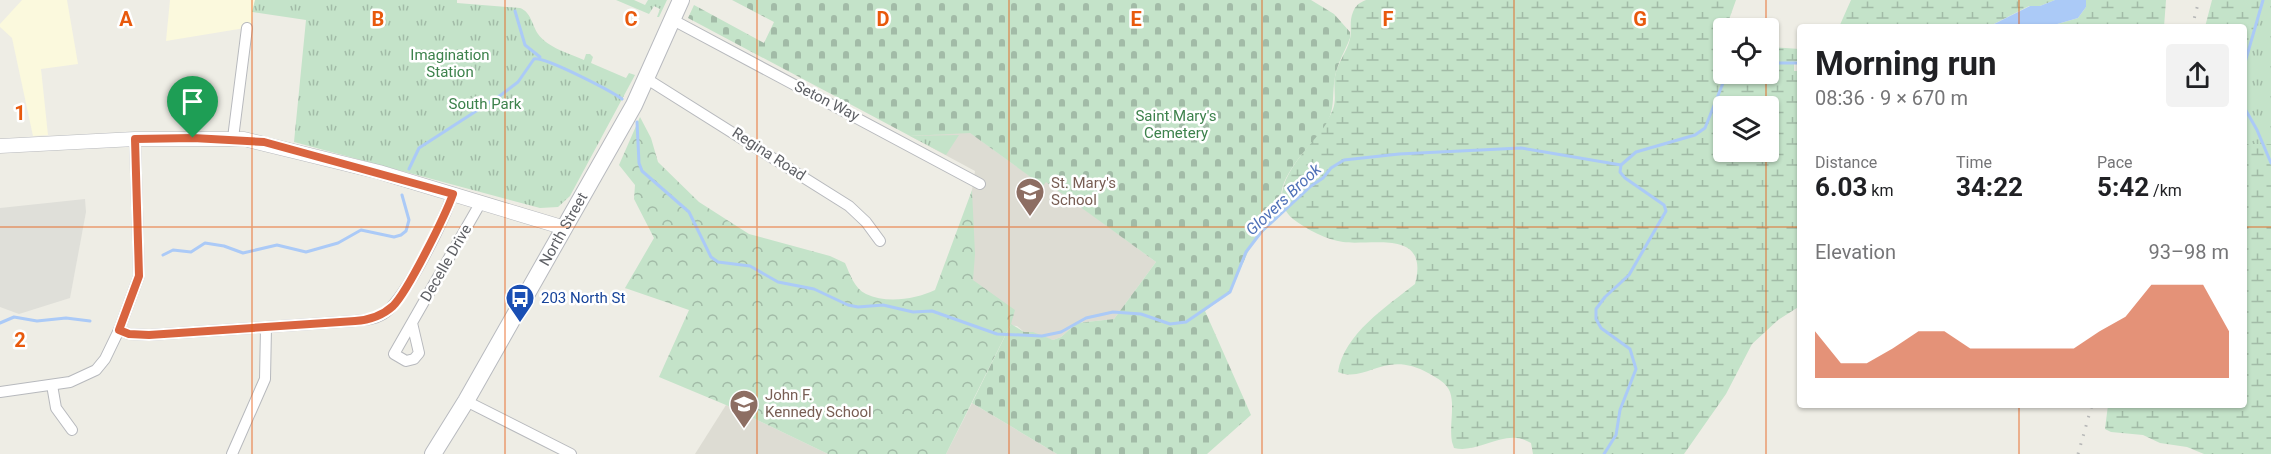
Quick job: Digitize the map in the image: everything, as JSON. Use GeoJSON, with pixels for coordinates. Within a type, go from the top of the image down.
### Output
{"type":"FeatureCollection","features":[{"type":"Feature","properties":{"kind":"main road","name":"North Street"},"geometry":{"type":"LineString","coordinates":[[433,454],[565,228],[647,79],[681,0]]}},
{"type":"Feature","properties":{"kind":"street","name":"Seton Way"},"geometry":{"type":"LineString","coordinates":[[673,20],[980,184]]}},
{"type":"Feature","properties":{"kind":"street"},"geometry":{"type":"LineString","coordinates":[[233,138],[246,27]]}},
{"type":"Feature","properties":{"kind":"street","name":"Regina Road"},"geometry":{"type":"LineString","coordinates":[[647,79],[849,206],[861,216],[880,241]]}},
{"type":"Feature","properties":{"kind":"street"},"geometry":{"type":"LineString","coordinates":[[0,147],[135,139],[233,138],[281,147],[453,194],[565,228]]}},
{"type":"Feature","properties":{"kind":"street"},"geometry":{"type":"LineString","coordinates":[[0,392],[76,380],[96,370],[105,358],[119,330],[139,276],[135,139]]}},
{"type":"Feature","properties":{"kind":"street"},"geometry":{"type":"LineString","coordinates":[[119,330],[141,335],[362,321],[384,313],[404,291],[453,194]]}},
{"type":"Feature","properties":{"kind":"street","name":"Decelle Drive"},"geometry":{"type":"LineString","coordinates":[[412,323],[419,348],[418,356],[412,361],[406,361],[394,354],[481,202]]}},
{"type":"Feature","properties":{"kind":"street"},"geometry":{"type":"LineString","coordinates":[[232,454],[265,380],[266,327]]}},
{"type":"Feature","properties":{"kind":"street"},"geometry":{"type":"LineString","coordinates":[[52,385],[56,408],[72,430]]}},
{"type":"Feature","properties":{"kind":"street"},"geometry":{"type":"LineString","coordinates":[[466,401],[571,454]]}},
{"type":"Feature","properties":{"kind":"shaded area"},"geometry":{"type":"Polygon","coordinates":[[[22,0],[67,0],[78,64],[41,69],[48,135],[33,136],[12,38],[0,27],[0,24],[22,0]]]}},
{"type":"Feature","properties":{"kind":"shaded area"},"geometry":{"type":"Polygon","coordinates":[[[170,0],[255,0],[251,27],[166,41],[170,0]]]}},
{"type":"Feature","properties":{"kind":"shaded area","name":"St. Mary's School"},"geometry":{"type":"Polygon","coordinates":[[[969,132],[1042,185],[1046,181],[1156,262],[1114,319],[1077,323],[1061,337],[1053,340],[1024,332],[1017,326],[1008,325],[972,305],[972,190],[975,171],[910,136],[969,132]]]}},
{"type":"Feature","properties":{"kind":"shaded area"},"geometry":{"type":"Polygon","coordinates":[[[85,199],[86,212],[70,298],[19,314],[0,307],[0,208],[85,199]]]}},
{"type":"Feature","properties":{"kind":"shaded area"},"geometry":{"type":"Polygon","coordinates":[[[972,403],[1057,454],[946,454],[972,403]]]}},
{"type":"Feature","properties":{"kind":"shaded area","name":"John F. Kennedy School"},"geometry":{"type":"Polygon","coordinates":[[[726,405],[828,454],[695,454],[726,405]]]}},
{"type":"Feature","properties":{"kind":"green space","name":"South Park"},"geometry":{"type":"Polygon","coordinates":[[[255,0],[457,0],[457,3],[520,8],[529,16],[542,39],[553,47],[584,60],[586,54],[590,54],[593,57],[591,63],[626,78],[629,73],[635,75],[570,196],[558,207],[540,208],[294,142],[306,20],[252,12],[255,0]]]}},
{"type":"Feature","properties":{"kind":"green space"},"geometry":{"type":"Polygon","coordinates":[[[616,0],[634,0],[645,5],[648,0],[667,0],[657,17],[660,9],[654,6],[649,14],[616,0]]]}},
{"type":"Feature","properties":{"kind":"green space","name":"Saint Mary's Cemetery"},"geometry":{"type":"Polygon","coordinates":[[[732,0],[1311,0],[1334,14],[1350,32],[1350,38],[1336,72],[1333,104],[1327,123],[1300,156],[1286,179],[1282,190],[1282,201],[1286,210],[1252,243],[1230,292],[1205,311],[1251,415],[1207,454],[1057,454],[972,403],[1011,324],[1024,332],[1033,332],[1053,340],[1061,337],[1077,323],[1114,319],[1156,262],[1046,182],[1043,186],[970,133],[910,136],[688,18],[694,5],[764,43],[774,22],[732,0]]]}},
{"type":"Feature","properties":{"kind":"green space"},"geometry":{"type":"Polygon","coordinates":[[[1366,0],[1736,0],[1730,18],[1713,18],[1713,84],[1779,84],[1779,48],[1797,49],[1794,71],[1797,71],[1797,308],[1778,320],[1752,344],[1726,394],[1684,454],[1533,454],[1531,443],[1512,438],[1474,448],[1454,448],[1451,436],[1450,392],[1439,379],[1414,367],[1400,364],[1359,374],[1338,372],[1348,345],[1357,334],[1379,312],[1415,284],[1417,266],[1414,254],[1406,247],[1382,242],[1355,243],[1330,239],[1298,223],[1284,206],[1282,193],[1287,178],[1333,109],[1335,77],[1350,39],[1352,15],[1357,6],[1366,0]]]}},
{"type":"Feature","properties":{"kind":"green space"},"geometry":{"type":"Polygon","coordinates":[[[1851,0],[2055,0],[2040,6],[2029,6],[1994,24],[1840,24],[1851,0]]]}},
{"type":"Feature","properties":{"kind":"green space"},"geometry":{"type":"Polygon","coordinates":[[[2086,0],[2166,0],[2164,24],[2057,24],[2078,18],[2086,7],[2086,0]]]}},
{"type":"Feature","properties":{"kind":"green space"},"geometry":{"type":"Polygon","coordinates":[[[2212,0],[2271,0],[2271,454],[2204,454],[2187,447],[2160,443],[2143,435],[2111,432],[2105,429],[2108,408],[2247,408],[2247,24],[2206,24],[2212,0]]]}},
{"type":"Feature","properties":{"kind":"green space"},"geometry":{"type":"Polygon","coordinates":[[[2263,0],[2271,0],[2271,144],[2247,144],[2247,56],[2263,0]]]}},
{"type":"Feature","properties":{"kind":"green space"},"geometry":{"type":"Polygon","coordinates":[[[640,117],[651,138],[658,162],[699,202],[749,234],[830,256],[845,263],[858,288],[866,294],[883,299],[919,296],[935,290],[972,190],[975,254],[973,280],[1015,310],[1011,324],[946,454],[828,454],[726,405],[659,377],[689,310],[625,288],[654,238],[634,199],[635,185],[619,165],[640,117]]]}},
{"type":"Feature","properties":{"kind":"green space"},"geometry":{"type":"Polygon","coordinates":[[[959,135],[946,155],[910,136],[959,135]]]}},
{"type":"Feature","properties":{"kind":"water"},"geometry":{"type":"Polygon","coordinates":[[[2055,0],[2086,0],[2086,7],[2078,18],[2057,24],[1994,24],[2030,6],[2040,6],[2055,0]]]}},
{"type":"Feature","properties":{"kind":"waterway"},"geometry":{"type":"LineString","coordinates":[[2247,56],[2263,0]]}},
{"type":"Feature","properties":{"kind":"waterway"},"geometry":{"type":"LineString","coordinates":[[515,11],[525,45],[540,57]]}},
{"type":"Feature","properties":{"kind":"waterway","name":"Glovers Brook"},"geometry":{"type":"LineString","coordinates":[[409,169],[419,148],[518,82],[534,59],[563,68],[622,99]]}},
{"type":"Feature","properties":{"kind":"waterway"},"geometry":{"type":"LineString","coordinates":[[1779,63],[1797,63]]}},
{"type":"Feature","properties":{"kind":"waterway"},"geometry":{"type":"LineString","coordinates":[[1604,454],[1616,435],[1620,410],[1636,369],[1630,349],[1601,328],[1596,319],[1596,309],[1605,297],[1629,275],[1666,211],[1664,205],[1625,178],[1620,172],[1621,165],[1636,152],[1695,135],[1705,128],[1723,84]]}},
{"type":"Feature","properties":{"kind":"waterway"},"geometry":{"type":"LineString","coordinates":[[2247,112],[2271,163]]}},
{"type":"Feature","properties":{"kind":"waterway","name":"Glovers Brook"},"geometry":{"type":"LineString","coordinates":[[637,122],[639,163],[642,171],[689,212],[711,257],[718,262],[750,266],[778,282],[814,289],[848,305],[858,307],[883,305],[913,312],[932,311],[997,334],[1042,336],[1061,332],[1086,318],[1113,312],[1141,314],[1170,324],[1186,322],[1230,292],[1246,252],[1262,231],[1311,186],[1323,178],[1331,168],[1344,160],[1399,154],[1521,148],[1621,165]]}},
{"type":"Feature","properties":{"kind":"waterway","name":"Glovers Brook"},"geometry":{"type":"LineString","coordinates":[[163,255],[173,250],[191,252],[205,243],[224,246],[243,253],[277,245],[306,252],[338,243],[361,230],[394,237],[406,231],[409,220],[402,195]]}},
{"type":"Feature","properties":{"kind":"waterway","name":"Glovers Brook"},"geometry":{"type":"LineString","coordinates":[[0,323],[14,317],[37,321],[66,318],[90,321]]}},
{"type":"Feature","properties":{"kind":"railway"},"geometry":{"type":"LineString","coordinates":[[2193,24],[2199,0]]}},
{"type":"Feature","properties":{"kind":"railway"},"geometry":{"type":"LineString","coordinates":[[2078,454],[2091,408]]}},
{"type":"Feature","properties":{"kind":"place","name":"St. Mary's School"},"geometry":{"type":"Point","coordinates":[1030,218]}},
{"type":"Feature","properties":{"kind":"place","name":"203 North St"},"geometry":{"type":"Point","coordinates":[520,324]}},
{"type":"Feature","properties":{"kind":"place","name":"John F. Kennedy School"},"geometry":{"type":"Point","coordinates":[744,430]}},
{"type":"Feature","properties":{"kind":"route"},"geometry":{"type":"LineString","coordinates":[[193,138],[233,138],[264,142],[453,194],[404,291],[393,306],[379,316],[355,321],[149,335],[129,334],[119,330],[135,292],[139,276],[135,139],[193,138]]}},
{"type":"Feature","properties":{"kind":"park label","name":"Imagination Station"},"geometry":{"type":"Point","coordinates":[450,64]}}]}
